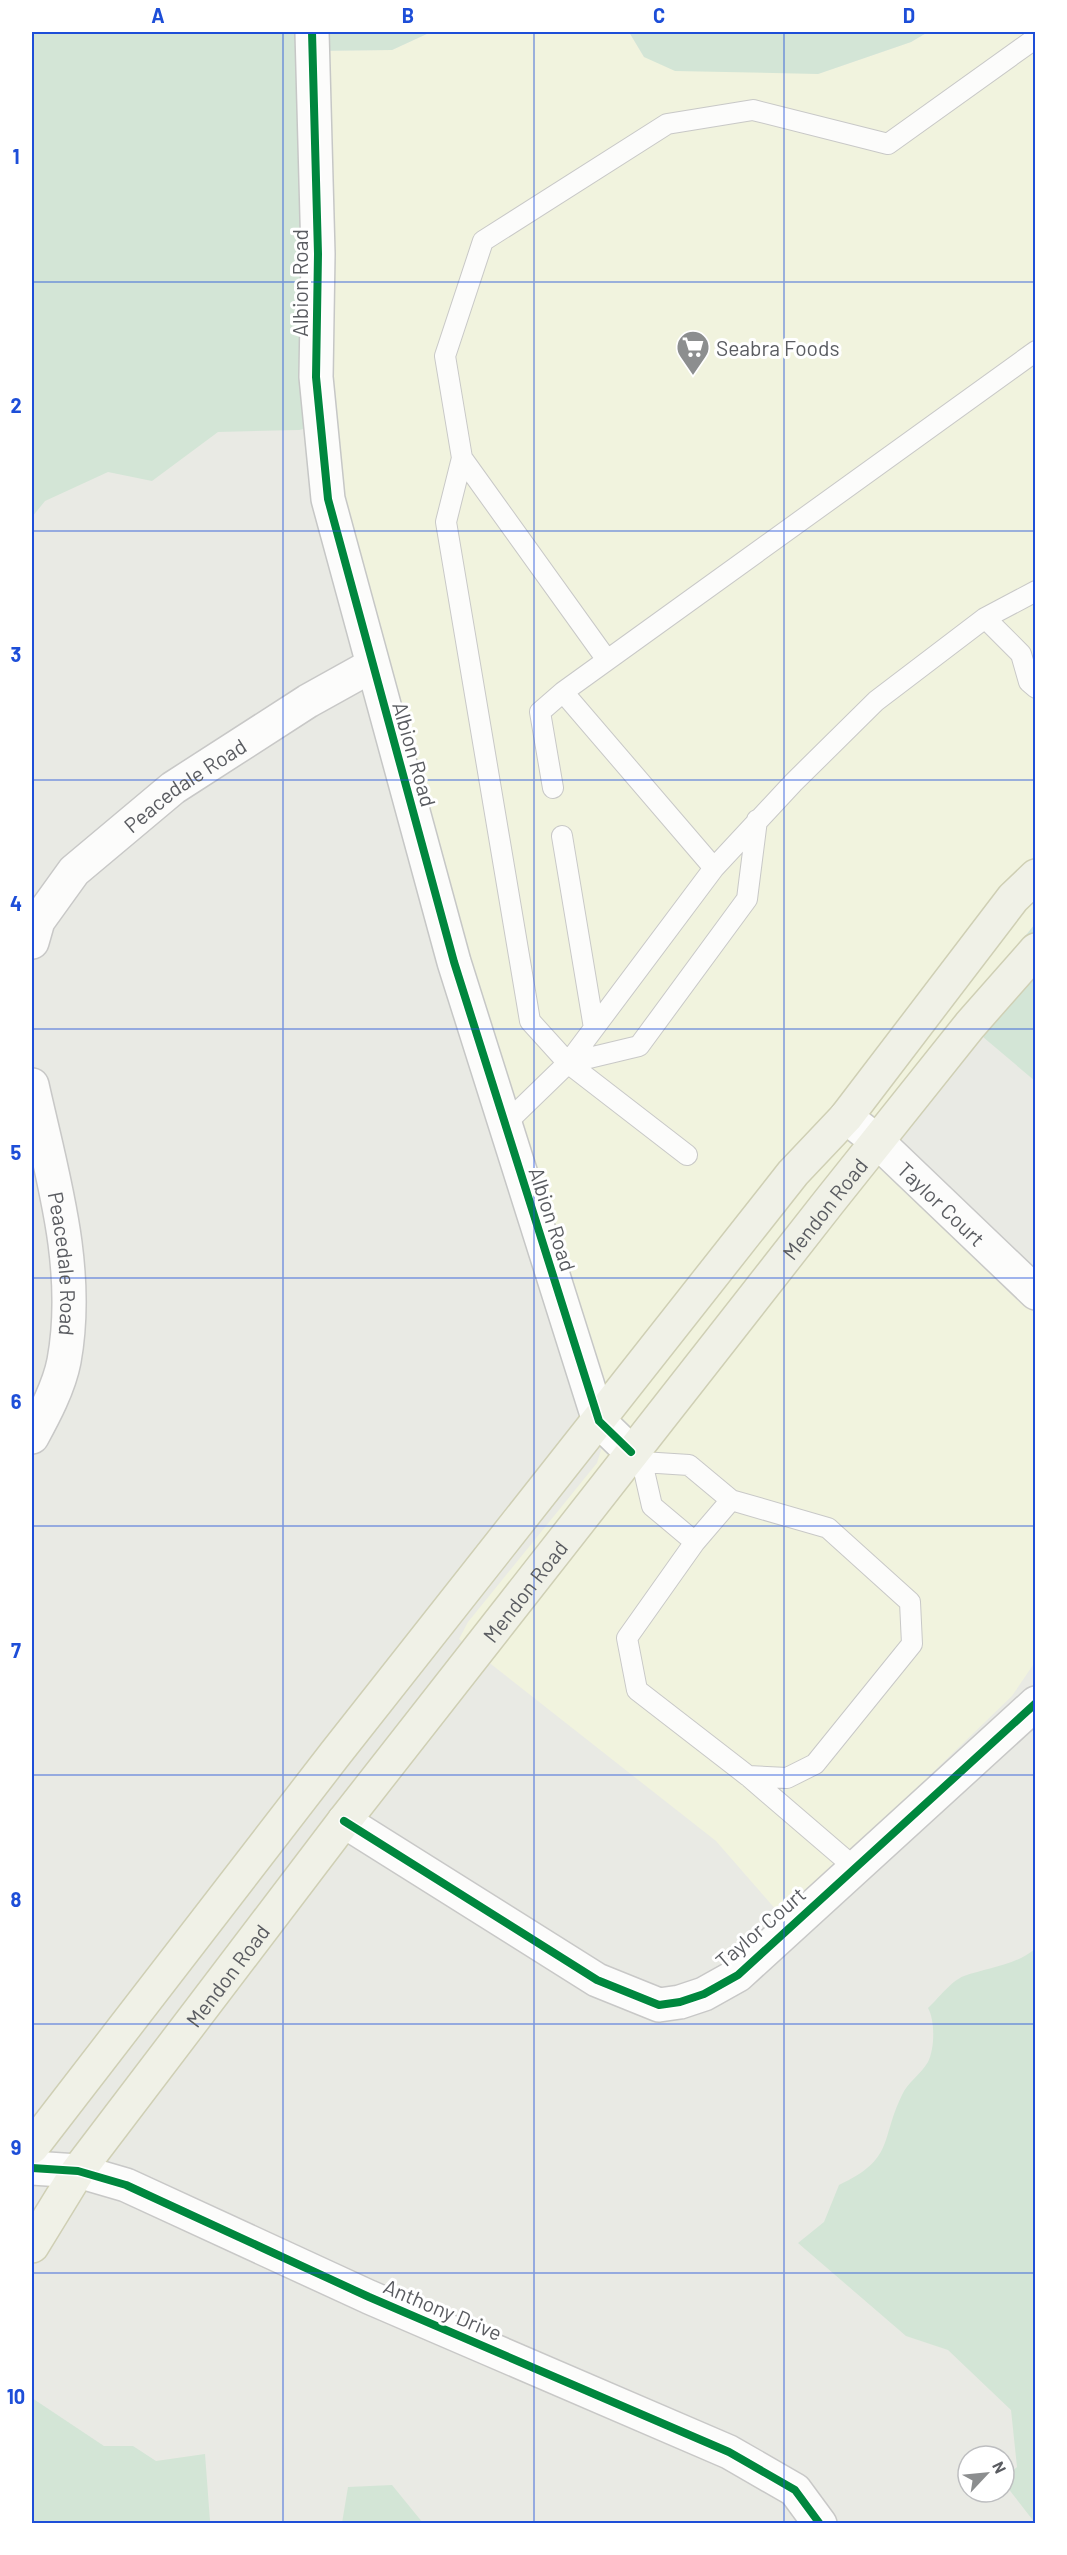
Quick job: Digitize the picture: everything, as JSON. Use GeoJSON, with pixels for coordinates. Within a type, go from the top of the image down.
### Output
{"type":"FeatureCollection","features":[{"type":"Feature","properties":{"kind":"main road","name":"Mendon Road"},"geometry":{"type":"LineString","coordinates":[[32,2147],[335,1754],[793,1173],[846,1117],[1013,898],[1035,876]]}},
{"type":"Feature","properties":{"kind":"main road","name":"Mendon Road"},"geometry":{"type":"LineString","coordinates":[[32,2246],[78,2171],[344,1821],[637,1457],[970,1025],[1035,950]]}},
{"type":"Feature","properties":{"kind":"street","name":"Albion Road"},"geometry":{"type":"LineString","coordinates":[[312,32],[318,254],[316,377],[328,499],[371,666],[454,962],[599,1420],[637,1457]]}},
{"type":"Feature","properties":{"kind":"street","name":"Peacedale Road"},"geometry":{"type":"LineString","coordinates":[[32,942],[38,921],[74,871],[173,788],[308,702],[371,666]]}},
{"type":"Feature","properties":{"kind":"street","name":"Peacedale Road"},"geometry":{"type":"LineString","coordinates":[[32,1085],[61,1214],[71,1297],[63,1363],[43,1417],[32,1437]]}},
{"type":"Feature","properties":{"kind":"street","name":"Taylor Court"},"geometry":{"type":"LineString","coordinates":[[846,1117],[878,1142],[1035,1293]]}},
{"type":"Feature","properties":{"kind":"street","name":"Taylor Court"},"geometry":{"type":"LineString","coordinates":[[344,1821],[597,1980],[659,2005],[680,2002],[704,1994],[738,1975],[1035,1703]]}},
{"type":"Feature","properties":{"kind":"street","name":"Anthony Drive"},"geometry":{"type":"LineString","coordinates":[[32,2168],[78,2171],[126,2186],[369,2297],[729,2452],[795,2490],[820,2523]]}},
{"type":"Feature","properties":{"kind":"street"},"geometry":{"type":"LineString","coordinates":[[792,2523],[795,2490]]}},
{"type":"Feature","properties":{"kind":"lane"},"geometry":{"type":"LineString","coordinates":[[687,1155],[568,1062],[530,1022],[446,522],[462,458],[445,356],[483,241],[667,124],[753,110],[888,144],[1035,38]]}},
{"type":"Feature","properties":{"kind":"lane"},"geometry":{"type":"LineString","coordinates":[[553,788],[540,712],[563,692],[1035,351]]}},
{"type":"Feature","properties":{"kind":"lane"},"geometry":{"type":"LineString","coordinates":[[462,458],[607,660]]}},
{"type":"Feature","properties":{"kind":"lane"},"geometry":{"type":"LineString","coordinates":[[504,1125],[568,1062],[714,868],[757,820],[876,701],[985,618],[1035,591]]}},
{"type":"Feature","properties":{"kind":"lane"},"geometry":{"type":"LineString","coordinates":[[985,618],[1028,654],[1029,682],[1035,688]]}},
{"type":"Feature","properties":{"kind":"lane"},"geometry":{"type":"LineString","coordinates":[[563,692],[714,868]]}},
{"type":"Feature","properties":{"kind":"lane"},"geometry":{"type":"LineString","coordinates":[[568,1062],[639,1046],[747,899],[757,820]]}},
{"type":"Feature","properties":{"kind":"lane"},"geometry":{"type":"LineString","coordinates":[[562,836],[594,1028]]}},
{"type":"Feature","properties":{"kind":"lane"},"geometry":{"type":"LineString","coordinates":[[695,1542],[652,1506],[637,1457],[689,1465],[732,1500],[828,1528],[910,1602],[912,1644],[815,1764],[787,1778],[748,1776]]}},
{"type":"Feature","properties":{"kind":"lane"},"geometry":{"type":"LineString","coordinates":[[732,1500],[695,1542],[627,1638],[637,1690],[748,1776],[854,1867]]}},
{"type":"Feature","properties":{"kind":"shaded area"},"geometry":{"type":"Polygon","coordinates":[[[32,32],[431,32],[392,50],[305,51],[308,428],[218,432],[152,481],[108,472],[45,501],[32,517],[32,32]]]}},
{"type":"Feature","properties":{"kind":"shaded area"},"geometry":{"type":"Polygon","coordinates":[[[431,32],[629,32],[644,57],[818,74],[911,42],[928,32],[1035,32],[1035,924],[867,1126],[1035,1307],[1035,1662],[1012,1696],[787,1913],[778,1912],[716,1841],[459,1639],[468,1622],[597,1463],[602,1447],[433,929],[358,679],[304,51],[392,50],[431,32]]]}},
{"type":"Feature","properties":{"kind":"shaded area"},"geometry":{"type":"Polygon","coordinates":[[[629,32],[928,32],[911,42],[818,74],[675,71],[644,57],[629,32]]]}},
{"type":"Feature","properties":{"kind":"shaded area"},"geometry":{"type":"Polygon","coordinates":[[[1035,924],[1035,1081],[970,1026],[989,981],[1035,924]]]}},
{"type":"Feature","properties":{"kind":"shaded area"},"geometry":{"type":"Polygon","coordinates":[[[1035,1949],[1035,2523],[1016,2498],[1016,2444],[1011,2410],[948,2350],[906,2336],[798,2243],[824,2222],[839,2185],[857,2176],[878,2157],[902,2095],[928,2062],[933,2042],[933,2027],[928,2008],[959,1978],[1019,1959],[1035,1949]]]}},
{"type":"Feature","properties":{"kind":"shaded area"},"geometry":{"type":"Polygon","coordinates":[[[32,2398],[104,2446],[133,2446],[156,2461],[205,2454],[210,2521],[214,2523],[32,2523],[32,2398]]]}},
{"type":"Feature","properties":{"kind":"shaded area"},"geometry":{"type":"Polygon","coordinates":[[[392,2485],[423,2523],[342,2523],[348,2487],[392,2485]]]}},
{"type":"Feature","properties":{"kind":"cycle path"},"geometry":{"type":"LineString","coordinates":[[312,32],[318,254],[316,377],[328,499],[454,962],[599,1421],[631,1452]]}},
{"type":"Feature","properties":{"kind":"cycle path"},"geometry":{"type":"LineString","coordinates":[[344,1821],[597,1980],[659,2005],[680,2002],[704,1994],[738,1975],[1036,1703]]}},
{"type":"Feature","properties":{"kind":"cycle path"},"geometry":{"type":"LineString","coordinates":[[32,2168],[78,2171],[126,2185],[369,2297],[729,2452],[795,2490],[820,2524]]}},
{"type":"Feature","properties":{"kind":"place","name":"Seabra Foods"},"geometry":{"type":"Point","coordinates":[693,376]}}]}
